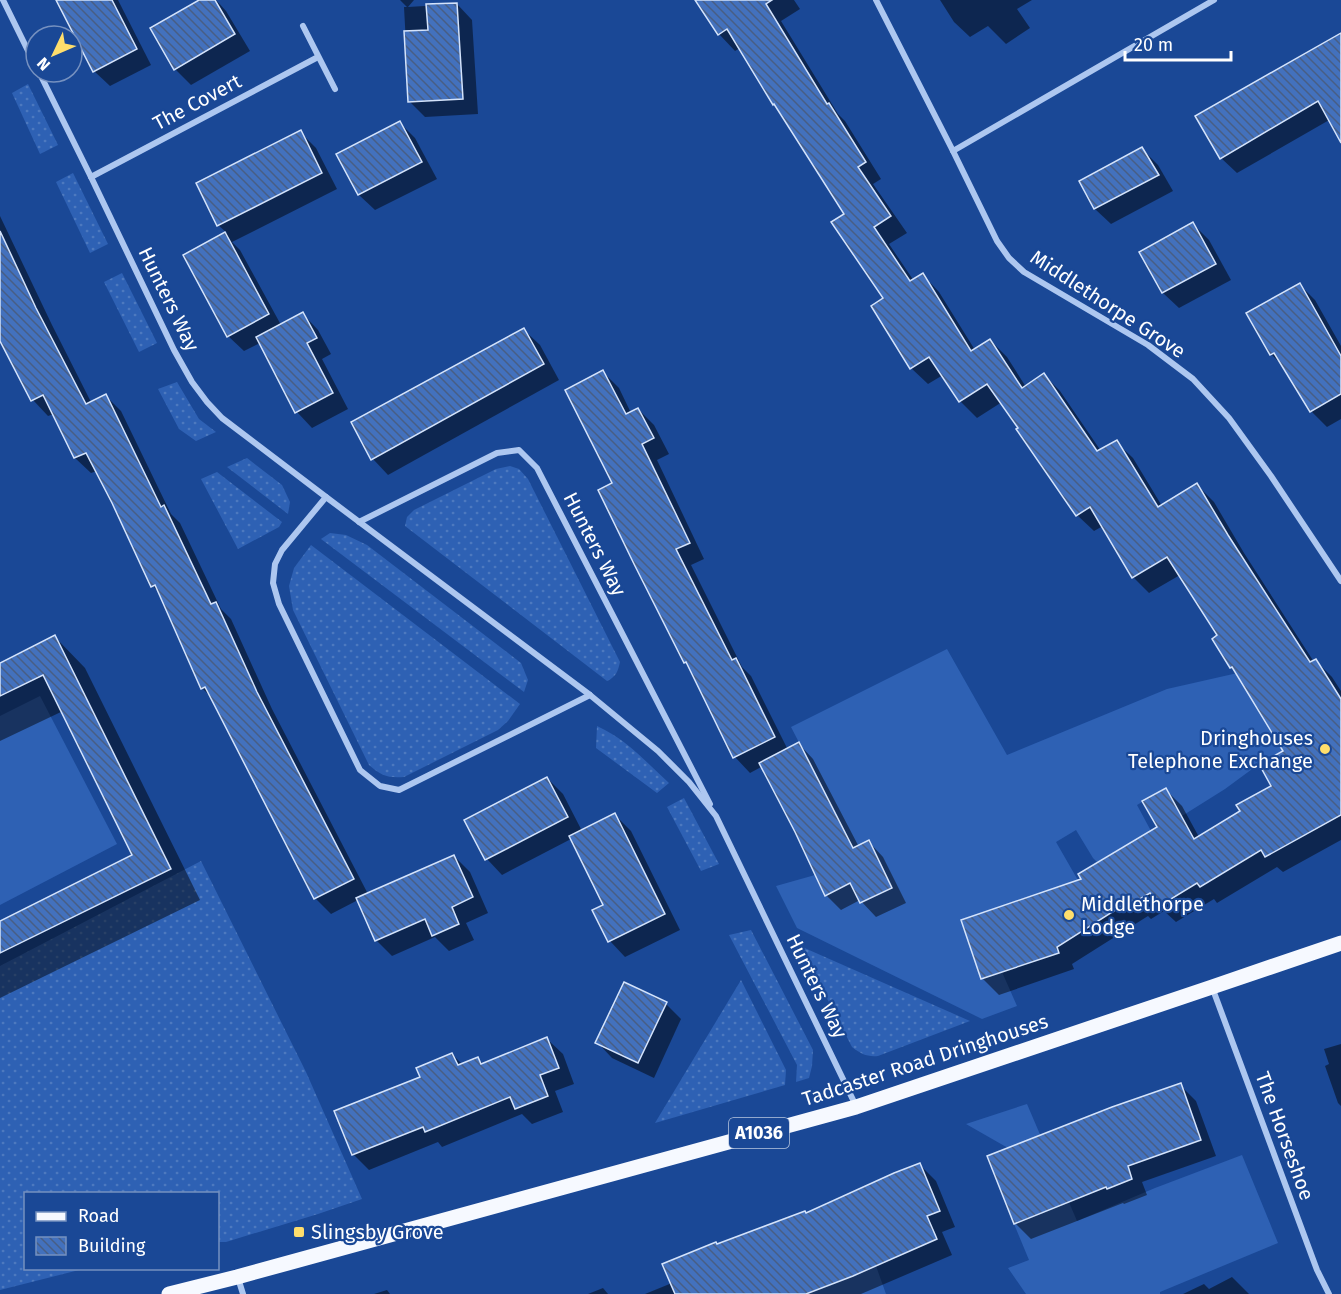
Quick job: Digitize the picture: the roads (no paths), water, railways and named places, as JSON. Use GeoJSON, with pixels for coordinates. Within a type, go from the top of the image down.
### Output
{"type":"FeatureCollection","features":[{"type":"Feature","properties":{"kind":"main road","name":"Tadcaster Road Dringhouses"},"geometry":{"type":"LineString","coordinates":[[169,1294],[856,1107],[1341,943]]}},
{"type":"Feature","properties":{"kind":"street"},"geometry":{"type":"LineString","coordinates":[[3,0],[24,43]]}},
{"type":"Feature","properties":{"kind":"street","name":"Middlethorpe Grove"},"geometry":{"type":"LineString","coordinates":[[876,0],[997,241],[1009,258],[1024,272],[1148,345],[1193,379],[1229,418],[1341,581]]}},
{"type":"Feature","properties":{"kind":"street"},"geometry":{"type":"LineString","coordinates":[[953,151],[1214,0]]}},
{"type":"Feature","properties":{"kind":"street"},"geometry":{"type":"LineString","coordinates":[[303,26],[335,89]]}},
{"type":"Feature","properties":{"kind":"street","name":"The Covert"},"geometry":{"type":"LineString","coordinates":[[91,177],[318,57]]}},
{"type":"Feature","properties":{"kind":"street","name":"Hunters Way"},"geometry":{"type":"LineString","coordinates":[[45,84],[174,350],[207,402],[222,418],[590,695],[658,751],[689,782],[716,816]]}},
{"type":"Feature","properties":{"kind":"street","name":"Hunters Way"},"geometry":{"type":"LineString","coordinates":[[359,522],[497,453],[519,450],[537,468],[716,816],[856,1107]]}},
{"type":"Feature","properties":{"kind":"street"},"geometry":{"type":"LineString","coordinates":[[326,497],[282,550],[275,564],[273,583],[279,604],[360,770],[380,786],[399,790],[590,695]]}},
{"type":"Feature","properties":{"kind":"street","name":"The Horseshoe"},"geometry":{"type":"LineString","coordinates":[[1212,987],[1313,1259],[1329,1294]]}},
{"type":"Feature","properties":{"kind":"street"},"geometry":{"type":"LineString","coordinates":[[237,1277],[243,1294]]}},
{"type":"Feature","properties":{"kind":"place","name":"Dringhouses Telephone Exchange"},"geometry":{"type":"Point","coordinates":[1325,749]}},
{"type":"Feature","properties":{"kind":"place","name":"Middlethorpe Lodge"},"geometry":{"type":"Point","coordinates":[1069,915]}},
{"type":"Feature","properties":{"kind":"place","name":"Slingsby Grove"},"geometry":{"type":"Point","coordinates":[299,1232]}}]}
